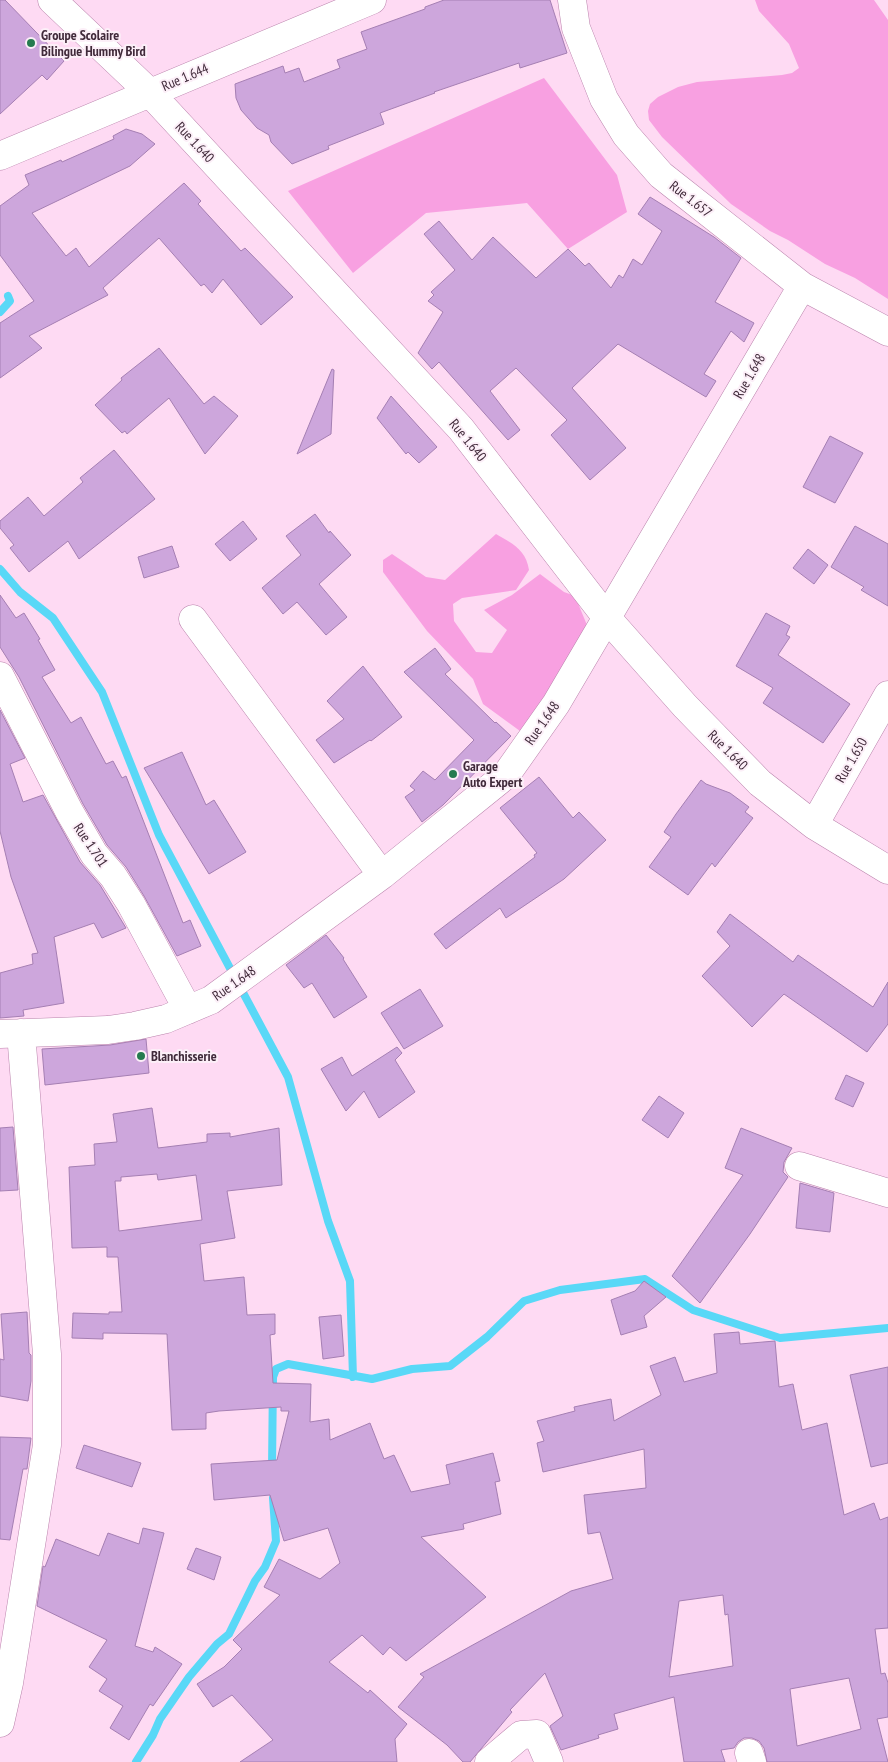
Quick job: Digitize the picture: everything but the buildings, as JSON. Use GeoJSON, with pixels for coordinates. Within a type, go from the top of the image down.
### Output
{"type":"FeatureCollection","features":[{"type":"Feature","properties":{"kind":"street","name":"Rue 1.640"},"geometry":{"type":"LineString","coordinates":[[52,0],[149,92],[461,430],[607,618],[685,706],[760,783],[814,826],[888,870]]}},
{"type":"Feature","properties":{"kind":"street","name":"Rue 1.644"},"geometry":{"type":"LineString","coordinates":[[0,156],[149,92],[335,7],[372,0]]}},
{"type":"Feature","properties":{"kind":"street","name":"Rue 1.657"},"geometry":{"type":"LineString","coordinates":[[572,0],[576,28],[604,99],[626,135],[661,175],[802,286],[888,332]]}},
{"type":"Feature","properties":{"kind":"street","name":"Rue 1.648"},"geometry":{"type":"LineString","coordinates":[[10,1034],[108,1030],[166,1019],[212,1000],[382,875],[506,775],[556,704],[802,286]]}},
{"type":"Feature","properties":{"kind":"street"},"geometry":{"type":"LineString","coordinates":[[193,619],[382,875]]}},
{"type":"Feature","properties":{"kind":"street","name":"Rue 1.701"},"geometry":{"type":"LineString","coordinates":[[0,676],[69,811],[94,854],[113,876],[131,904],[188,1010]]}},
{"type":"Feature","properties":{"kind":"street","name":"Rue 1.650"},"geometry":{"type":"LineString","coordinates":[[814,826],[888,695]]}},
{"type":"Feature","properties":{"kind":"street"},"geometry":{"type":"LineString","coordinates":[[0,1723],[9,1683],[47,1445],[48,1354],[10,1034]]}},
{"type":"Feature","properties":{"kind":"street"},"geometry":{"type":"LineString","coordinates":[[799,1166],[888,1193]]}},
{"type":"Feature","properties":{"kind":"street"},"geometry":{"type":"LineString","coordinates":[[489,1762],[520,1735],[537,1734],[550,1762]]}},
{"type":"Feature","properties":{"kind":"shaded area"},"geometry":{"type":"Polygon","coordinates":[[[755,0],[874,0],[888,20],[888,299],[855,278],[825,264],[788,240],[770,231],[731,204],[662,137],[649,120],[648,111],[650,104],[658,97],[678,87],[697,82],[782,75],[792,73],[799,68],[789,44],[759,11],[755,0]]]}},
{"type":"Feature","properties":{"kind":"shaded area"},"geometry":{"type":"Polygon","coordinates":[[[544,78],[617,175],[627,212],[568,249],[527,203],[426,213],[353,273],[288,191],[544,78]]]}},
{"type":"Feature","properties":{"kind":"shaded area"},"geometry":{"type":"Polygon","coordinates":[[[496,534],[522,552],[529,570],[516,590],[462,598],[453,604],[454,621],[476,652],[492,653],[507,630],[484,610],[512,595],[540,574],[564,592],[575,596],[589,630],[587,647],[520,731],[483,704],[473,679],[427,631],[383,572],[383,560],[392,554],[426,577],[445,580],[496,534]]]}},
{"type":"Feature","properties":{"kind":"waterway"},"geometry":{"type":"LineString","coordinates":[[0,312],[10,301],[8,296]]}},
{"type":"Feature","properties":{"kind":"waterway"},"geometry":{"type":"LineString","coordinates":[[0,569],[20,592],[53,618],[102,692],[159,835],[288,1077],[328,1221],[350,1281],[353,1377]]}},
{"type":"Feature","properties":{"kind":"waterway"},"geometry":{"type":"LineString","coordinates":[[272,1469],[273,1377],[276,1369],[288,1364],[372,1379],[412,1369],[450,1366],[487,1337],[524,1301],[560,1290],[645,1279],[693,1310],[780,1338],[888,1328]]}},
{"type":"Feature","properties":{"kind":"waterway"},"geometry":{"type":"LineString","coordinates":[[136,1762],[153,1735],[160,1719],[189,1677],[217,1644],[229,1634],[255,1581],[265,1567],[276,1541],[273,1498]]}},
{"type":"Feature","properties":{"kind":"place","name":"Groupe Scolaire Bilingue Hummy Bird"},"geometry":{"type":"Point","coordinates":[31,43]}},
{"type":"Feature","properties":{"kind":"place","name":"Garage Auto Expert"},"geometry":{"type":"Point","coordinates":[453,774]}},
{"type":"Feature","properties":{"kind":"place","name":"Blanchisserie"},"geometry":{"type":"Point","coordinates":[141,1056]}}]}
